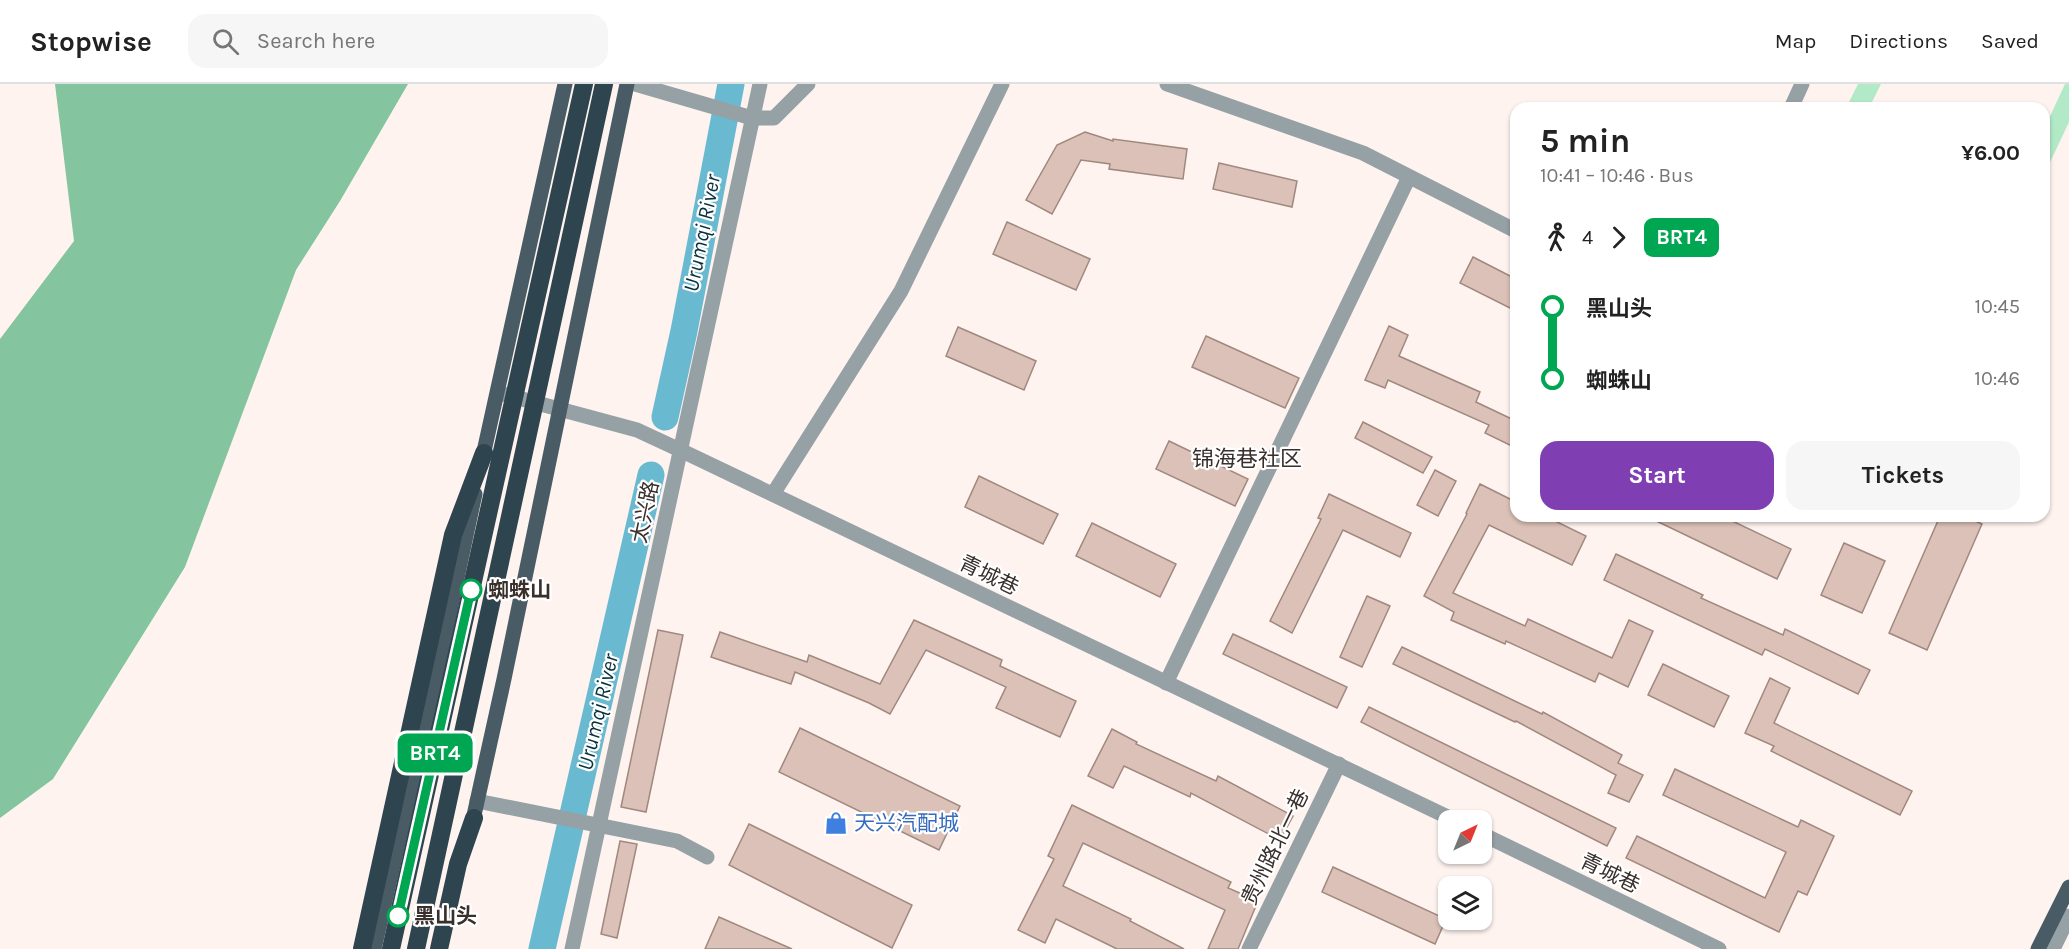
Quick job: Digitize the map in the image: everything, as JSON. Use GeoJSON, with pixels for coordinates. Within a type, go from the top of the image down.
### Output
{"type":"FeatureCollection","features":[{"type":"Feature","properties":{"kind":"highway"},"geometry":{"type":"LineString","coordinates":[[391,949],[584,84]]}},
{"type":"Feature","properties":{"kind":"highway"},"geometry":{"type":"LineString","coordinates":[[416,949],[604,84]]}},
{"type":"Feature","properties":{"kind":"highway"},"geometry":{"type":"LineString","coordinates":[[362,949],[453,535],[484,453]]}},
{"type":"Feature","properties":{"kind":"highway"},"geometry":{"type":"LineString","coordinates":[[439,949],[458,864],[475,809]]}},
{"type":"Feature","properties":{"kind":"main road"},"geometry":{"type":"LineString","coordinates":[[374,949],[565,84]]}},
{"type":"Feature","properties":{"kind":"main road"},"geometry":{"type":"LineString","coordinates":[[444,949],[627,84]]}},
{"type":"Feature","properties":{"kind":"main road"},"geometry":{"type":"LineString","coordinates":[[2038,949],[2069,887]]}},
{"type":"Feature","properties":{"kind":"street"},"geometry":{"type":"LineString","coordinates":[[635,84],[752,117],[774,118],[808,84]]}},
{"type":"Feature","properties":{"kind":"street","name":"太兴路"},"geometry":{"type":"LineString","coordinates":[[572,949],[593,825],[680,450],[760,84]]}},
{"type":"Feature","properties":{"kind":"street"},"geometry":{"type":"LineString","coordinates":[[773,494],[901,291],[1002,84]]}},
{"type":"Feature","properties":{"kind":"street"},"geometry":{"type":"LineString","coordinates":[[1167,84],[1363,153],[1510,228]]}},
{"type":"Feature","properties":{"kind":"street"},"geometry":{"type":"LineString","coordinates":[[1794,102],[1802,84]]}},
{"type":"Feature","properties":{"kind":"street"},"geometry":{"type":"LineString","coordinates":[[1166,683],[1409,177]]}},
{"type":"Feature","properties":{"kind":"street","name":"青城巷"},"geometry":{"type":"LineString","coordinates":[[497,393],[636,430],[1438,812]]}},
{"type":"Feature","properties":{"kind":"street","name":"贵州路北一巷"},"geometry":{"type":"LineString","coordinates":[[1249,949],[1339,764]]}},
{"type":"Feature","properties":{"kind":"street"},"geometry":{"type":"LineString","coordinates":[[475,809],[562,819],[677,841],[707,856]]}},
{"type":"Feature","properties":{"kind":"street","name":"青城巷"},"geometry":{"type":"LineString","coordinates":[[1492,839],[1719,949]]}},
{"type":"Feature","properties":{"kind":"street"},"geometry":{"type":"LineString","coordinates":[[2053,949],[2069,916]]}},
{"type":"Feature","properties":{"kind":"green space"},"geometry":{"type":"Polygon","coordinates":[[[55,84],[408,84],[340,201],[296,270],[185,567],[53,779],[0,818],[0,339],[74,241],[55,84]]]}},
{"type":"Feature","properties":{"kind":"green space"},"geometry":{"type":"Polygon","coordinates":[[[1858,84],[1881,84],[1872,102],[1849,102],[1858,84]]]}},
{"type":"Feature","properties":{"kind":"green space"},"geometry":{"type":"Polygon","coordinates":[[[2065,84],[2069,84],[2069,122],[2050,162],[2050,116],[2065,84]]]}},
{"type":"Feature","properties":{"kind":"building"},"geometry":{"type":"Polygon","coordinates":[[[1085,132],[1113,141],[1113,139],[1187,149],[1183,179],[1109,169],[1110,164],[1081,160],[1052,214],[1026,200],[1057,145],[1085,132]]]}},
{"type":"Feature","properties":{"kind":"building"},"geometry":{"type":"Polygon","coordinates":[[[1219,163],[1297,181],[1292,207],[1213,189],[1219,163]]]}},
{"type":"Feature","properties":{"kind":"building"},"geometry":{"type":"Polygon","coordinates":[[[1007,222],[1090,259],[1076,290],[993,254],[1007,222]]]}},
{"type":"Feature","properties":{"kind":"building"},"geometry":{"type":"Polygon","coordinates":[[[1473,257],[1510,276],[1510,308],[1460,283],[1473,257]]]}},
{"type":"Feature","properties":{"kind":"building"},"geometry":{"type":"Polygon","coordinates":[[[1389,326],[1408,335],[1399,356],[1480,392],[1476,402],[1510,418],[1510,445],[1485,433],[1489,425],[1388,380],[1385,388],[1365,380],[1389,326]]]}},
{"type":"Feature","properties":{"kind":"building"},"geometry":{"type":"Polygon","coordinates":[[[958,327],[1036,361],[1024,390],[946,356],[958,327]]]}},
{"type":"Feature","properties":{"kind":"building"},"geometry":{"type":"Polygon","coordinates":[[[1206,336],[1299,378],[1285,408],[1192,367],[1206,336]]]}},
{"type":"Feature","properties":{"kind":"building"},"geometry":{"type":"Polygon","coordinates":[[[1363,422],[1432,457],[1423,473],[1355,438],[1363,422]]]}},
{"type":"Feature","properties":{"kind":"building"},"geometry":{"type":"Polygon","coordinates":[[[1169,441],[1248,479],[1235,506],[1156,469],[1169,441]]]}},
{"type":"Feature","properties":{"kind":"building"},"geometry":{"type":"Polygon","coordinates":[[[1435,470],[1456,481],[1438,516],[1417,505],[1435,470]]]}},
{"type":"Feature","properties":{"kind":"building"},"geometry":{"type":"Polygon","coordinates":[[[979,476],[1058,514],[1043,544],[965,507],[979,476]]]}},
{"type":"Feature","properties":{"kind":"building"},"geometry":{"type":"Polygon","coordinates":[[[1480,484],[1510,499],[1510,522],[1557,522],[1586,536],[1572,565],[1489,525],[1453,593],[1525,626],[1528,619],[1612,658],[1629,620],[1653,631],[1628,687],[1599,673],[1595,682],[1506,641],[1505,644],[1451,620],[1454,612],[1424,596],[1480,484]]]}},
{"type":"Feature","properties":{"kind":"building"},"geometry":{"type":"Polygon","coordinates":[[[1329,494],[1411,533],[1400,557],[1343,530],[1292,633],[1270,621],[1321,519],[1318,518],[1329,494]]]}},
{"type":"Feature","properties":{"kind":"building"},"geometry":{"type":"Polygon","coordinates":[[[1658,522],[1735,522],[1791,549],[1777,579],[1658,522]]]}},
{"type":"Feature","properties":{"kind":"building"},"geometry":{"type":"Polygon","coordinates":[[[1937,522],[1982,524],[1927,650],[1889,633],[1937,522]]]}},
{"type":"Feature","properties":{"kind":"building"},"geometry":{"type":"Polygon","coordinates":[[[1092,523],[1176,564],[1160,597],[1076,556],[1092,523]]]}},
{"type":"Feature","properties":{"kind":"building"},"geometry":{"type":"Polygon","coordinates":[[[1844,543],[1885,561],[1862,613],[1821,595],[1844,543]]]}},
{"type":"Feature","properties":{"kind":"building"},"geometry":{"type":"Polygon","coordinates":[[[1616,554],[1703,595],[1701,598],[1783,635],[1785,629],[1870,670],[1858,694],[1765,649],[1762,655],[1604,580],[1616,554]]]}},
{"type":"Feature","properties":{"kind":"building"},"geometry":{"type":"Polygon","coordinates":[[[1367,596],[1390,606],[1362,667],[1340,657],[1367,596]]]}},
{"type":"Feature","properties":{"kind":"building"},"geometry":{"type":"Polygon","coordinates":[[[914,620],[1002,660],[1000,666],[1076,701],[1060,737],[996,708],[1006,687],[926,650],[890,714],[795,672],[791,684],[711,657],[720,632],[807,662],[809,655],[880,684],[914,620]]]}},
{"type":"Feature","properties":{"kind":"building"},"geometry":{"type":"Polygon","coordinates":[[[658,630],[683,635],[646,812],[621,807],[658,630]]]}},
{"type":"Feature","properties":{"kind":"building"},"geometry":{"type":"Polygon","coordinates":[[[1233,634],[1347,687],[1337,708],[1223,654],[1233,634]]]}},
{"type":"Feature","properties":{"kind":"building"},"geometry":{"type":"Polygon","coordinates":[[[1402,647],[1542,714],[1543,712],[1622,755],[1618,763],[1643,775],[1629,802],[1608,793],[1616,775],[1516,721],[1393,664],[1402,647]]]}},
{"type":"Feature","properties":{"kind":"building"},"geometry":{"type":"Polygon","coordinates":[[[1663,664],[1729,696],[1714,727],[1648,695],[1663,664]]]}},
{"type":"Feature","properties":{"kind":"building"},"geometry":{"type":"Polygon","coordinates":[[[1770,678],[1790,688],[1774,723],[1912,791],[1900,815],[1771,751],[1774,746],[1745,733],[1770,678]]]}},
{"type":"Feature","properties":{"kind":"building"},"geometry":{"type":"Polygon","coordinates":[[[1369,707],[1616,828],[1607,846],[1361,722],[1369,707]]]}},
{"type":"Feature","properties":{"kind":"building"},"geometry":{"type":"Polygon","coordinates":[[[800,728],[960,806],[939,850],[779,772],[800,728]]]}},
{"type":"Feature","properties":{"kind":"building"},"geometry":{"type":"Polygon","coordinates":[[[1112,729],[1137,742],[1136,744],[1216,781],[1218,776],[1293,816],[1280,840],[1191,793],[1190,797],[1124,766],[1113,788],[1088,776],[1112,729]]]}},
{"type":"Feature","properties":{"kind":"building"},"geometry":{"type":"Polygon","coordinates":[[[1675,769],[1798,827],[1801,820],[1834,836],[1807,895],[1798,891],[1779,932],[1626,858],[1637,836],[1765,898],[1786,852],[1663,795],[1675,769]]]}},
{"type":"Feature","properties":{"kind":"building"},"geometry":{"type":"Polygon","coordinates":[[[1072,805],[1231,882],[1228,888],[1258,901],[1238,949],[1208,949],[1225,910],[1083,843],[1063,886],[1131,919],[1130,921],[1184,949],[1117,949],[1056,919],[1045,943],[1018,930],[1054,859],[1048,856],[1072,805]]]}},
{"type":"Feature","properties":{"kind":"building"},"geometry":{"type":"Polygon","coordinates":[[[749,824],[912,905],[892,948],[729,865],[749,824]]]}},
{"type":"Feature","properties":{"kind":"building"},"geometry":{"type":"Polygon","coordinates":[[[620,841],[637,844],[617,938],[601,934],[620,841]]]}},
{"type":"Feature","properties":{"kind":"building"},"geometry":{"type":"Polygon","coordinates":[[[1333,867],[1438,915],[1438,930],[1441,930],[1435,944],[1322,892],[1333,867]]]}},
{"type":"Feature","properties":{"kind":"building"},"geometry":{"type":"Polygon","coordinates":[[[719,917],[792,949],[705,949],[719,917]]]}},
{"type":"Feature","properties":{"kind":"waterway","name":"Urumqi River"},"geometry":{"type":"LineString","coordinates":[[665,417],[684,331],[731,84]]}},
{"type":"Feature","properties":{"kind":"waterway","name":"Urumqi River"},"geometry":{"type":"LineString","coordinates":[[542,949],[651,475]]}},
{"type":"Feature","properties":{"kind":"bus line","name":"BRT4"},"geometry":{"type":"LineString","coordinates":[[398,916],[471,590]]}},
{"type":"Feature","properties":{"kind":"place","name":"蜘蛛山"},"geometry":{"type":"Point","coordinates":[471,590]}},
{"type":"Feature","properties":{"kind":"place","name":"天兴汽配城"},"geometry":{"type":"Point","coordinates":[836,823]}},
{"type":"Feature","properties":{"kind":"place","name":"黑山头"},"geometry":{"type":"Point","coordinates":[398,916]}},
{"type":"Feature","properties":{"kind":"district","name":"锦海巷社区"},"geometry":{"type":"Point","coordinates":[1247,458]}}]}
